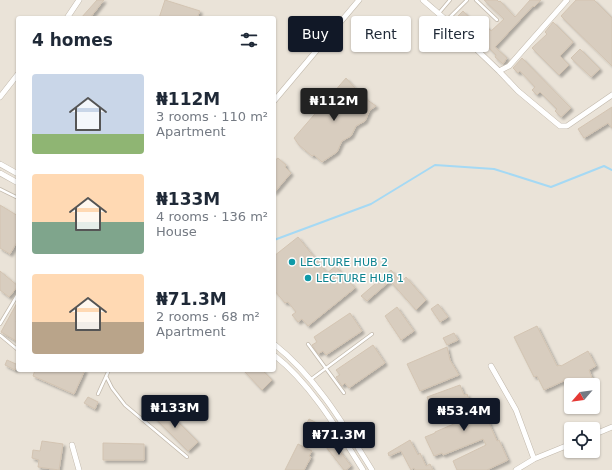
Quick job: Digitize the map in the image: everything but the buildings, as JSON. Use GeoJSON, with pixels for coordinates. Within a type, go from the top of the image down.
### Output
{"type":"FeatureCollection","features":[{"type":"Feature","properties":{"kind":"street"},"geometry":{"type":"LineString","coordinates":[[68,16],[79,0]]}},
{"type":"Feature","properties":{"kind":"street"},"geometry":{"type":"LineString","coordinates":[[276,99],[358,0]]}},
{"type":"Feature","properties":{"kind":"street"},"geometry":{"type":"LineString","coordinates":[[423,0],[441,16]]}},
{"type":"Feature","properties":{"kind":"street"},"geometry":{"type":"LineString","coordinates":[[498,71],[509,66],[567,0]]}},
{"type":"Feature","properties":{"kind":"street"},"geometry":{"type":"LineString","coordinates":[[479,52],[518,91],[562,127],[567,126],[612,95]]}},
{"type":"Feature","properties":{"kind":"street"},"geometry":{"type":"LineString","coordinates":[[0,97],[16,77]]}},
{"type":"Feature","properties":{"kind":"street"},"geometry":{"type":"LineString","coordinates":[[0,164],[16,173]]}},
{"type":"Feature","properties":{"kind":"street"},"geometry":{"type":"LineString","coordinates":[[0,173],[16,182]]}},
{"type":"Feature","properties":{"kind":"street"},"geometry":{"type":"LineString","coordinates":[[276,346],[299,366],[310,380],[348,431],[372,470]]}},
{"type":"Feature","properties":{"kind":"street"},"geometry":{"type":"LineString","coordinates":[[276,356],[294,372],[313,396],[341,435],[363,470]]}},
{"type":"Feature","properties":{"kind":"street"},"geometry":{"type":"LineString","coordinates":[[491,366],[516,410],[534,459]]}},
{"type":"Feature","properties":{"kind":"street"},"geometry":{"type":"LineString","coordinates":[[313,396],[319,392]]}},
{"type":"Feature","properties":{"kind":"street"},"geometry":{"type":"LineString","coordinates":[[600,432],[612,427]]}},
{"type":"Feature","properties":{"kind":"street"},"geometry":{"type":"LineString","coordinates":[[72,444],[79,470]]}},
{"type":"Feature","properties":{"kind":"street"},"geometry":{"type":"LineString","coordinates":[[516,470],[534,459],[564,447]]}},
{"type":"Feature","properties":{"kind":"lane"},"geometry":{"type":"LineString","coordinates":[[438,13],[450,0]]}},
{"type":"Feature","properties":{"kind":"lane"},"geometry":{"type":"LineString","coordinates":[[450,16],[467,0]]}},
{"type":"Feature","properties":{"kind":"lane"},"geometry":{"type":"LineString","coordinates":[[476,0],[497,20]]}},
{"type":"Feature","properties":{"kind":"lane"},"geometry":{"type":"LineString","coordinates":[[0,189],[16,197]]}},
{"type":"Feature","properties":{"kind":"lane"},"geometry":{"type":"LineString","coordinates":[[0,324],[16,297]]}},
{"type":"Feature","properties":{"kind":"lane"},"geometry":{"type":"LineString","coordinates":[[310,380],[372,334]]}},
{"type":"Feature","properties":{"kind":"lane"},"geometry":{"type":"LineString","coordinates":[[0,335],[16,348]]}},
{"type":"Feature","properties":{"kind":"lane"},"geometry":{"type":"LineString","coordinates":[[308,344],[344,393]]}},
{"type":"Feature","properties":{"kind":"lane"},"geometry":{"type":"LineString","coordinates":[[98,394],[109,372]]}},
{"type":"Feature","properties":{"kind":"lane"},"geometry":{"type":"LineString","coordinates":[[106,376],[112,388],[125,405],[187,457]]}},
{"type":"Feature","properties":{"kind":"shaded area"},"geometry":{"type":"Polygon","coordinates":[[[0,0],[612,0],[612,470],[0,470],[0,0]]]}},
{"type":"Feature","properties":{"kind":"waterway"},"geometry":{"type":"LineString","coordinates":[[276,239],[371,204],[435,165],[494,169],[551,187],[604,166],[612,170]]}},
{"type":"Feature","properties":{"kind":"place","name":"LECTURE HUB 2"},"geometry":{"type":"Point","coordinates":[292,262]}},
{"type":"Feature","properties":{"kind":"place","name":"LECTURE HUB 1"},"geometry":{"type":"Point","coordinates":[308,278]}}]}
